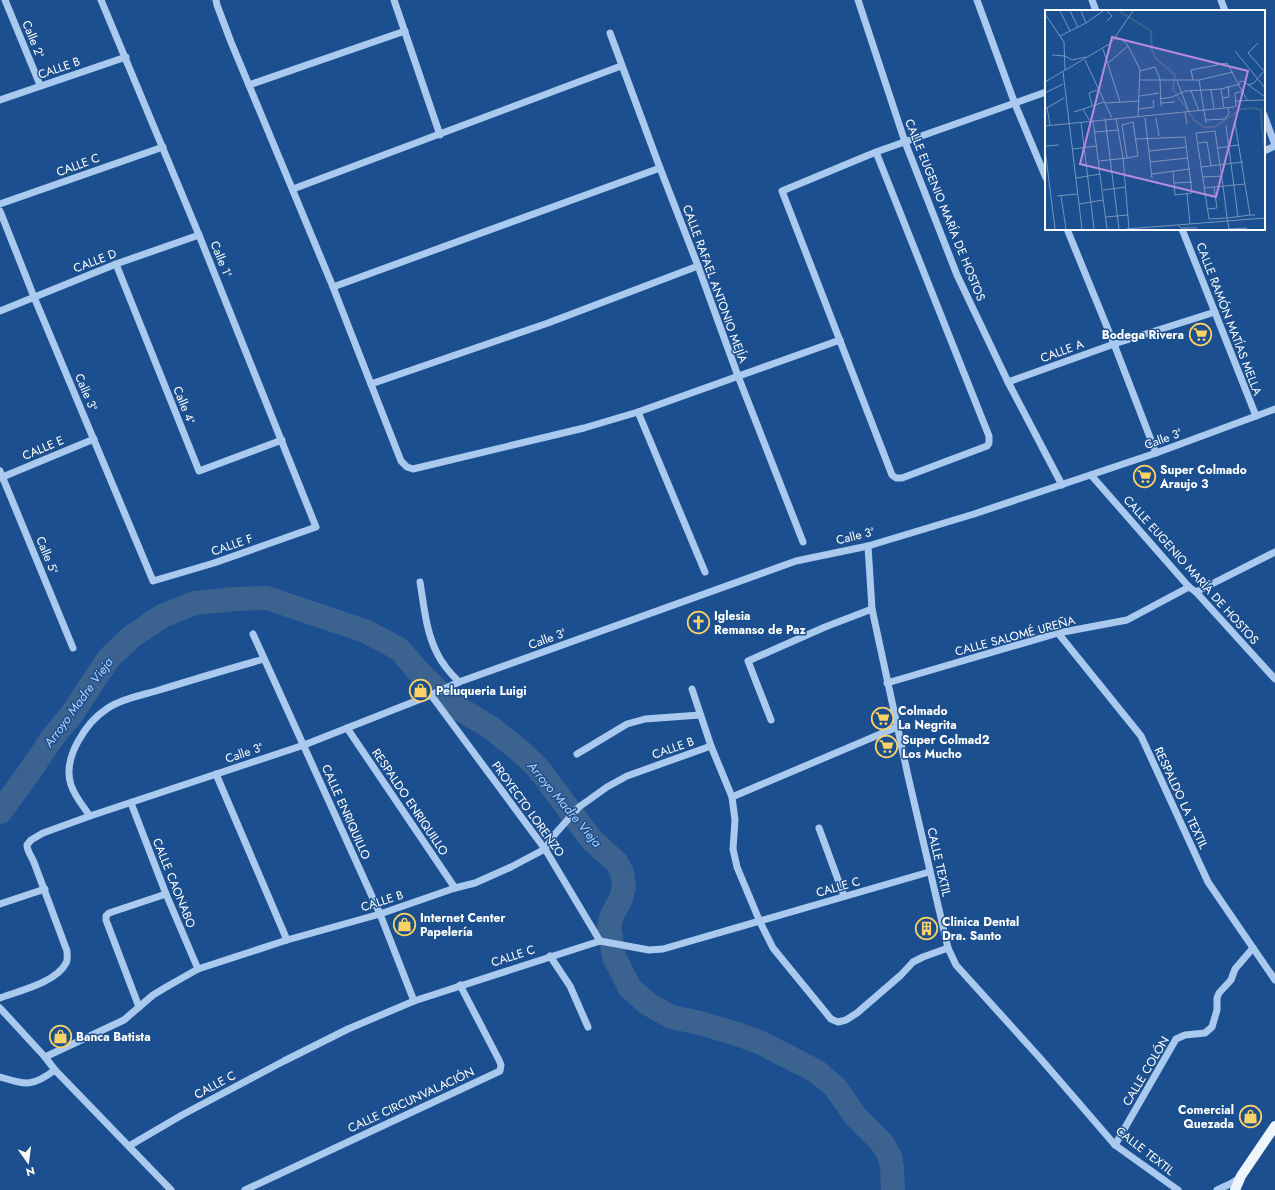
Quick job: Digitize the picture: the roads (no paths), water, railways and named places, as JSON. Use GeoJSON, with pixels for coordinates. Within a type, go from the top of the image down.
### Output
{"type":"FeatureCollection","features":[{"type":"Feature","properties":{"kind":"main road"},"geometry":{"type":"LineString","coordinates":[[1235,1190],[1242,1176],[1275,1126]]}},
{"type":"Feature","properties":{"kind":"street","name":"Calle 2ª"},"geometry":{"type":"LineString","coordinates":[[5,0],[40,86]]}},
{"type":"Feature","properties":{"kind":"street","name":"Calle 1ª"},"geometry":{"type":"LineString","coordinates":[[101,0],[199,235],[316,527]]}},
{"type":"Feature","properties":{"kind":"street"},"geometry":{"type":"LineString","coordinates":[[216,0],[230,42],[333,287],[401,462],[407,467],[413,469],[584,428],[638,412],[840,340]]}},
{"type":"Feature","properties":{"kind":"street"},"geometry":{"type":"LineString","coordinates":[[394,0],[440,135]]}},
{"type":"Feature","properties":{"kind":"street","name":"CALLE EUGENIO MARÍA DE HOSTOS"},"geometry":{"type":"LineString","coordinates":[[858,0],[905,142],[956,275],[1008,382],[1062,485]]}},
{"type":"Feature","properties":{"kind":"street"},"geometry":{"type":"LineString","coordinates":[[977,0],[1015,104],[1045,176]]}},
{"type":"Feature","properties":{"kind":"street"},"geometry":{"type":"LineString","coordinates":[[1092,0],[1096,10]]}},
{"type":"Feature","properties":{"kind":"street"},"geometry":{"type":"LineString","coordinates":[[1221,0],[1225,10]]}},
{"type":"Feature","properties":{"kind":"street"},"geometry":{"type":"LineString","coordinates":[[249,85],[405,31]]}},
{"type":"Feature","properties":{"kind":"street","name":"CALLE RAFAEL ANTONIO MEJÍA"},"geometry":{"type":"LineString","coordinates":[[610,33],[621,66],[698,266],[738,376],[803,542]]}},
{"type":"Feature","properties":{"kind":"street","name":"CALLE B"},"geometry":{"type":"LineString","coordinates":[[0,100],[126,57]]}},
{"type":"Feature","properties":{"kind":"street"},"geometry":{"type":"LineString","coordinates":[[293,189],[621,66]]}},
{"type":"Feature","properties":{"kind":"street"},"geometry":{"type":"LineString","coordinates":[[876,152],[989,436],[987,446],[902,478],[896,478],[892,475],[782,191],[876,152],[1045,92]]}},
{"type":"Feature","properties":{"kind":"street"},"geometry":{"type":"LineString","coordinates":[[1265,119],[1275,145],[1265,150]]}},
{"type":"Feature","properties":{"kind":"street","name":"CALLE C"},"geometry":{"type":"LineString","coordinates":[[0,204],[163,147]]}},
{"type":"Feature","properties":{"kind":"street"},"geometry":{"type":"LineString","coordinates":[[333,287],[660,168]]}},
{"type":"Feature","properties":{"kind":"street","name":"Calle 3ª"},"geometry":{"type":"LineString","coordinates":[[0,211],[34,297],[153,581]]}},
{"type":"Feature","properties":{"kind":"street"},"geometry":{"type":"LineString","coordinates":[[1067,230],[1114,344],[1156,453]]}},
{"type":"Feature","properties":{"kind":"street","name":"CALLE RAMÓN MATÍAS MELLA"},"geometry":{"type":"LineString","coordinates":[[1182,230],[1256,416]]}},
{"type":"Feature","properties":{"kind":"street","name":"CALLE D"},"geometry":{"type":"LineString","coordinates":[[0,311],[116,264],[199,235]]}},
{"type":"Feature","properties":{"kind":"street","name":"Calle 4ª"},"geometry":{"type":"LineString","coordinates":[[116,264],[199,471],[282,440]]}},
{"type":"Feature","properties":{"kind":"street"},"geometry":{"type":"LineString","coordinates":[[371,384],[548,323],[698,266]]}},
{"type":"Feature","properties":{"kind":"street","name":"CALLE A"},"geometry":{"type":"LineString","coordinates":[[1008,382],[1114,344],[1215,312]]}},
{"type":"Feature","properties":{"kind":"street","name":"Calle 3ª"},"geometry":{"type":"LineString","coordinates":[[0,998],[47,981],[60,971],[67,962],[67,951],[45,889],[32,856],[27,850],[27,845],[31,840],[43,834],[90,816],[304,745],[431,695],[455,684],[796,561],[868,546],[974,514],[1156,453],[1275,409]]}},
{"type":"Feature","properties":{"kind":"street"},"geometry":{"type":"LineString","coordinates":[[638,412],[705,572]]}},
{"type":"Feature","properties":{"kind":"street","name":"CALLE E"},"geometry":{"type":"LineString","coordinates":[[1,475],[94,439]]}},
{"type":"Feature","properties":{"kind":"street","name":"Calle 5ª"},"geometry":{"type":"LineString","coordinates":[[1,475],[73,648]]}},
{"type":"Feature","properties":{"kind":"street","name":"CALLE EUGENIO MARÍA DE HOSTOS"},"geometry":{"type":"LineString","coordinates":[[1091,475],[1189,586],[1275,679]]}},
{"type":"Feature","properties":{"kind":"street","name":"CALLE F"},"geometry":{"type":"LineString","coordinates":[[153,581],[214,563],[316,527]]}},
{"type":"Feature","properties":{"kind":"street","name":"CALLE TEXTIL"},"geometry":{"type":"LineString","coordinates":[[868,546],[872,609],[887,683],[929,872],[948,948],[956,965],[1040,1058],[1115,1145],[1178,1190]]}},
{"type":"Feature","properties":{"kind":"street"},"geometry":{"type":"LineString","coordinates":[[1196,592],[1275,552]]}},
{"type":"Feature","properties":{"kind":"street"},"geometry":{"type":"LineString","coordinates":[[420,582],[431,638],[455,684]]}},
{"type":"Feature","properties":{"kind":"street","name":"CALLE SALOMÉ UREÑA"},"geometry":{"type":"LineString","coordinates":[[887,683],[1058,633],[1127,620],[1189,586]]}},
{"type":"Feature","properties":{"kind":"street"},"geometry":{"type":"LineString","coordinates":[[771,720],[748,661],[825,627],[872,609]]}},
{"type":"Feature","properties":{"kind":"street","name":"RESPALDO LA TEXTIL"},"geometry":{"type":"LineString","coordinates":[[1058,633],[1141,736],[1208,882],[1275,980]]}},
{"type":"Feature","properties":{"kind":"street","name":"CALLE ENRIQUILLO"},"geometry":{"type":"LineString","coordinates":[[253,634],[380,914],[414,1001]]}},
{"type":"Feature","properties":{"kind":"street"},"geometry":{"type":"LineString","coordinates":[[90,816],[75,795],[69,774],[72,756],[78,743],[87,726],[97,716],[109,707],[132,698],[264,659]]}},
{"type":"Feature","properties":{"kind":"street"},"geometry":{"type":"LineString","coordinates":[[692,689],[711,746],[732,797],[735,820],[733,849],[737,867],[760,922],[773,948],[831,1019],[838,1022],[846,1020],[857,1013],[901,975],[913,962],[948,948]]}},
{"type":"Feature","properties":{"kind":"street","name":"PROYECTO LORENZO"},"geometry":{"type":"LineString","coordinates":[[431,695],[545,849],[600,941]]}},
{"type":"Feature","properties":{"kind":"street"},"geometry":{"type":"LineString","coordinates":[[577,754],[627,724],[645,719],[700,715]]}},
{"type":"Feature","properties":{"kind":"street"},"geometry":{"type":"LineString","coordinates":[[732,797],[897,727]]}},
{"type":"Feature","properties":{"kind":"street","name":"RESPALDO ENRIQUILLO"},"geometry":{"type":"LineString","coordinates":[[347,728],[455,888]]}},
{"type":"Feature","properties":{"kind":"street","name":"CALLE B"},"geometry":{"type":"LineString","coordinates":[[45,1057],[124,1020],[168,986],[198,970],[287,940],[380,914],[455,888],[475,883],[545,849],[567,819],[579,807],[607,787],[627,776],[711,746]]}},
{"type":"Feature","properties":{"kind":"street"},"geometry":{"type":"LineString","coordinates":[[216,774],[287,940]]}},
{"type":"Feature","properties":{"kind":"street","name":"CALLE CAONABO"},"geometry":{"type":"LineString","coordinates":[[131,803],[166,894],[198,970]]}},
{"type":"Feature","properties":{"kind":"street"},"geometry":{"type":"LineString","coordinates":[[819,828],[844,896]]}},
{"type":"Feature","properties":{"kind":"street","name":"CALLE C"},"geometry":{"type":"LineString","coordinates":[[129,1146],[182,1115],[348,1029],[414,1001],[460,985],[600,941],[649,950],[663,949],[929,872]]}},
{"type":"Feature","properties":{"kind":"street"},"geometry":{"type":"LineString","coordinates":[[0,904],[45,889]]}},
{"type":"Feature","properties":{"kind":"street"},"geometry":{"type":"LineString","coordinates":[[139,1007],[106,916],[166,894]]}},
{"type":"Feature","properties":{"kind":"street","name":"CALLE COLÓN"},"geometry":{"type":"LineString","coordinates":[[1115,1145],[1176,1039],[1185,1035],[1205,1033],[1212,1027],[1217,1010],[1217,998],[1219,993],[1231,980],[1235,969],[1253,948]]}},
{"type":"Feature","properties":{"kind":"street"},"geometry":{"type":"LineString","coordinates":[[550,956],[570,986],[588,1027]]}},
{"type":"Feature","properties":{"kind":"street","name":"CALLE CIRCUNVALACIÓN"},"geometry":{"type":"LineString","coordinates":[[245,1190],[500,1071],[501,1065],[499,1060],[460,985]]}},
{"type":"Feature","properties":{"kind":"street"},"geometry":{"type":"LineString","coordinates":[[0,1008],[55,1070],[172,1190]]}},
{"type":"Feature","properties":{"kind":"street"},"geometry":{"type":"LineString","coordinates":[[0,1077],[22,1084],[35,1083],[55,1070]]}},
{"type":"Feature","properties":{"kind":"street"},"geometry":{"type":"LineString","coordinates":[[1217,1190],[1242,1176]]}},
{"type":"Feature","properties":{"kind":"waterway","name":"Arroyo Madre Vieja"},"geometry":{"type":"LineString","coordinates":[[0,812],[53,737],[72,714],[108,659],[131,637],[162,616],[195,603],[235,599],[267,598],[365,631],[399,649],[419,672],[458,708],[490,727],[519,750],[538,768],[591,839],[617,863],[622,873],[624,886],[621,899],[612,915],[609,927],[614,957],[630,988],[647,1003],[671,1017],[700,1023],[759,1042],[816,1071],[835,1087],[857,1118],[882,1143],[890,1157],[893,1190]]}},
{"type":"Feature","properties":{"kind":"place","name":"Bodega Rivera"},"geometry":{"type":"Point","coordinates":[1200,335]}},
{"type":"Feature","properties":{"kind":"place","name":"Super Colmado Araujo 3"},"geometry":{"type":"Point","coordinates":[1145,477]}},
{"type":"Feature","properties":{"kind":"place","name":"Iglesia Remanso de Paz"},"geometry":{"type":"Point","coordinates":[698,623]}},
{"type":"Feature","properties":{"kind":"place","name":"Peluqueria Luigi"},"geometry":{"type":"Point","coordinates":[420,691]}},
{"type":"Feature","properties":{"kind":"place","name":"Colmado La Negrita"},"geometry":{"type":"Point","coordinates":[882,718]}},
{"type":"Feature","properties":{"kind":"place","name":"Super Colmad2 Los Mucho"},"geometry":{"type":"Point","coordinates":[887,747]}},
{"type":"Feature","properties":{"kind":"place","name":"Internet Center Papelería"},"geometry":{"type":"Point","coordinates":[404,925]}},
{"type":"Feature","properties":{"kind":"place","name":"Clinica Dental Dra. Santo"},"geometry":{"type":"Point","coordinates":[927,929]}},
{"type":"Feature","properties":{"kind":"place","name":"Banca Batista"},"geometry":{"type":"Point","coordinates":[61,1037]}},
{"type":"Feature","properties":{"kind":"place","name":"Comercial Quezada"},"geometry":{"type":"Point","coordinates":[1250,1117]}}]}
